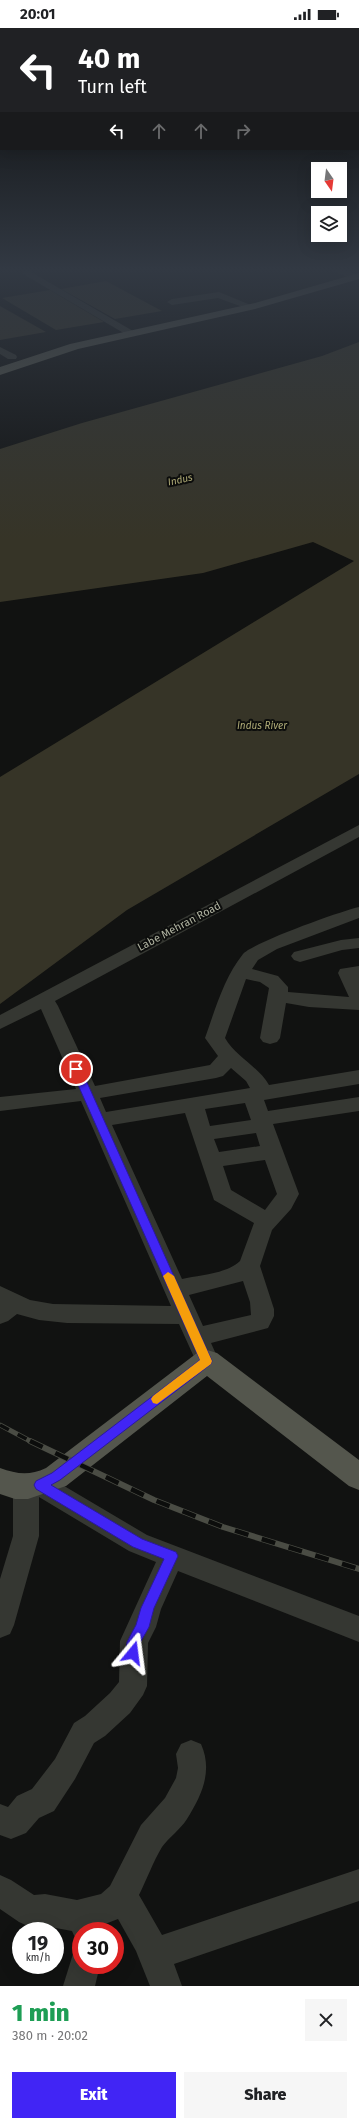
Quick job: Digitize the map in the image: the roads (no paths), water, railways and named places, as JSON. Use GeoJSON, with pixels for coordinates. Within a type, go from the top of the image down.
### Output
{"type":"FeatureCollection","features":[{"type":"Feature","properties":{"kind":"main road"},"geometry":{"type":"LineString","coordinates":[[0,371],[32,358]]}},
{"type":"Feature","properties":{"kind":"main road"},"geometry":{"type":"LineString","coordinates":[[15,1487],[56,1477],[201,1349],[359,1477]]}},
{"type":"Feature","properties":{"kind":"street"},"geometry":{"type":"LineString","coordinates":[[352,834],[359,848]]}},
{"type":"Feature","properties":{"kind":"street","name":"Labe Mehran Road"},"geometry":{"type":"LineString","coordinates":[[0,1023],[352,834]]}},
{"type":"Feature","properties":{"kind":"street"},"geometry":{"type":"LineString","coordinates":[[174,1289],[241,1273],[249,1267],[263,1227],[276,1213],[288,1194],[262,1122],[257,1094],[258,1081],[251,1073],[228,1055],[215,1038],[226,1002],[239,972],[251,956],[270,945],[359,912]]}},
{"type":"Feature","properties":{"kind":"street"},"geometry":{"type":"LineString","coordinates":[[300,956],[341,944],[359,943]]}},
{"type":"Feature","properties":{"kind":"street"},"geometry":{"type":"LineString","coordinates":[[239,972],[267,977],[275,981],[279,987],[279,996],[270,1038]]}},
{"type":"Feature","properties":{"kind":"street"},"geometry":{"type":"LineString","coordinates":[[359,972],[347,974],[359,998]]}},
{"type":"Feature","properties":{"kind":"street"},"geometry":{"type":"LineString","coordinates":[[279,996],[308,1001],[359,1004]]}},
{"type":"Feature","properties":{"kind":"street"},"geometry":{"type":"LineString","coordinates":[[49,1006],[201,1349],[260,1322],[263,1316],[258,1290],[252,1278],[249,1267]]}},
{"type":"Feature","properties":{"kind":"street"},"geometry":{"type":"LineString","coordinates":[[0,1104],[87,1094],[216,1071],[222,1067],[228,1055]]}},
{"type":"Feature","properties":{"kind":"street"},"geometry":{"type":"LineString","coordinates":[[99,1120],[359,1077]]}},
{"type":"Feature","properties":{"kind":"street"},"geometry":{"type":"LineString","coordinates":[[202,1134],[359,1104]]}},
{"type":"Feature","properties":{"kind":"street"},"geometry":{"type":"LineString","coordinates":[[193,1105],[222,1195],[267,1221]]}},
{"type":"Feature","properties":{"kind":"street"},"geometry":{"type":"LineString","coordinates":[[211,1161],[273,1151]]}},
{"type":"Feature","properties":{"kind":"street"},"geometry":{"type":"LineString","coordinates":[[5,1305],[61,1314],[186,1315]]}},
{"type":"Feature","properties":{"kind":"street"},"geometry":{"type":"LineString","coordinates":[[15,1487],[138,1543],[359,1629]]}},
{"type":"Feature","properties":{"kind":"street"},"geometry":{"type":"LineString","coordinates":[[0,1625],[26,1536],[15,1487]]}},
{"type":"Feature","properties":{"kind":"street"},"geometry":{"type":"LineString","coordinates":[[0,1819],[11,1824],[15,1822],[28,1807],[43,1800],[65,1769],[84,1733],[120,1703],[133,1686],[134,1642],[142,1627],[147,1608],[172,1556]]}},
{"type":"Feature","properties":{"kind":"street"},"geometry":{"type":"LineString","coordinates":[[0,1892],[30,1911],[45,1910],[77,1916],[90,1921],[121,1897],[152,1836],[176,1809],[190,1782],[192,1768],[191,1754]]}},
{"type":"Feature","properties":{"kind":"street"},"geometry":{"type":"LineString","coordinates":[[155,1954],[359,1885]]}},
{"type":"Feature","properties":{"kind":"street"},"geometry":{"type":"LineString","coordinates":[[121,1897],[137,1919],[155,1954],[166,1986]]}},
{"type":"Feature","properties":{"kind":"street"},"geometry":{"type":"LineString","coordinates":[[79,1986],[82,1974]]}},
{"type":"Feature","properties":{"kind":"water","name":"Indus River"},"geometry":{"type":"Polygon","coordinates":[[[313,358],[359,358],[359,774],[127,910],[0,1004],[0,777],[354,561],[313,542],[203,573],[0,602],[0,449],[82,423],[313,358]]]}},
{"type":"Feature","properties":{"kind":"railway"},"geometry":{"type":"LineString","coordinates":[[0,1425],[31,1442]]}},
{"type":"Feature","properties":{"kind":"railway"},"geometry":{"type":"LineString","coordinates":[[31,1442],[154,1500],[223,1527],[359,1569]]}},
{"type":"Feature","properties":{"kind":"water label","name":"Indus"},"geometry":{"type":"Point","coordinates":[180,479]}}]}
